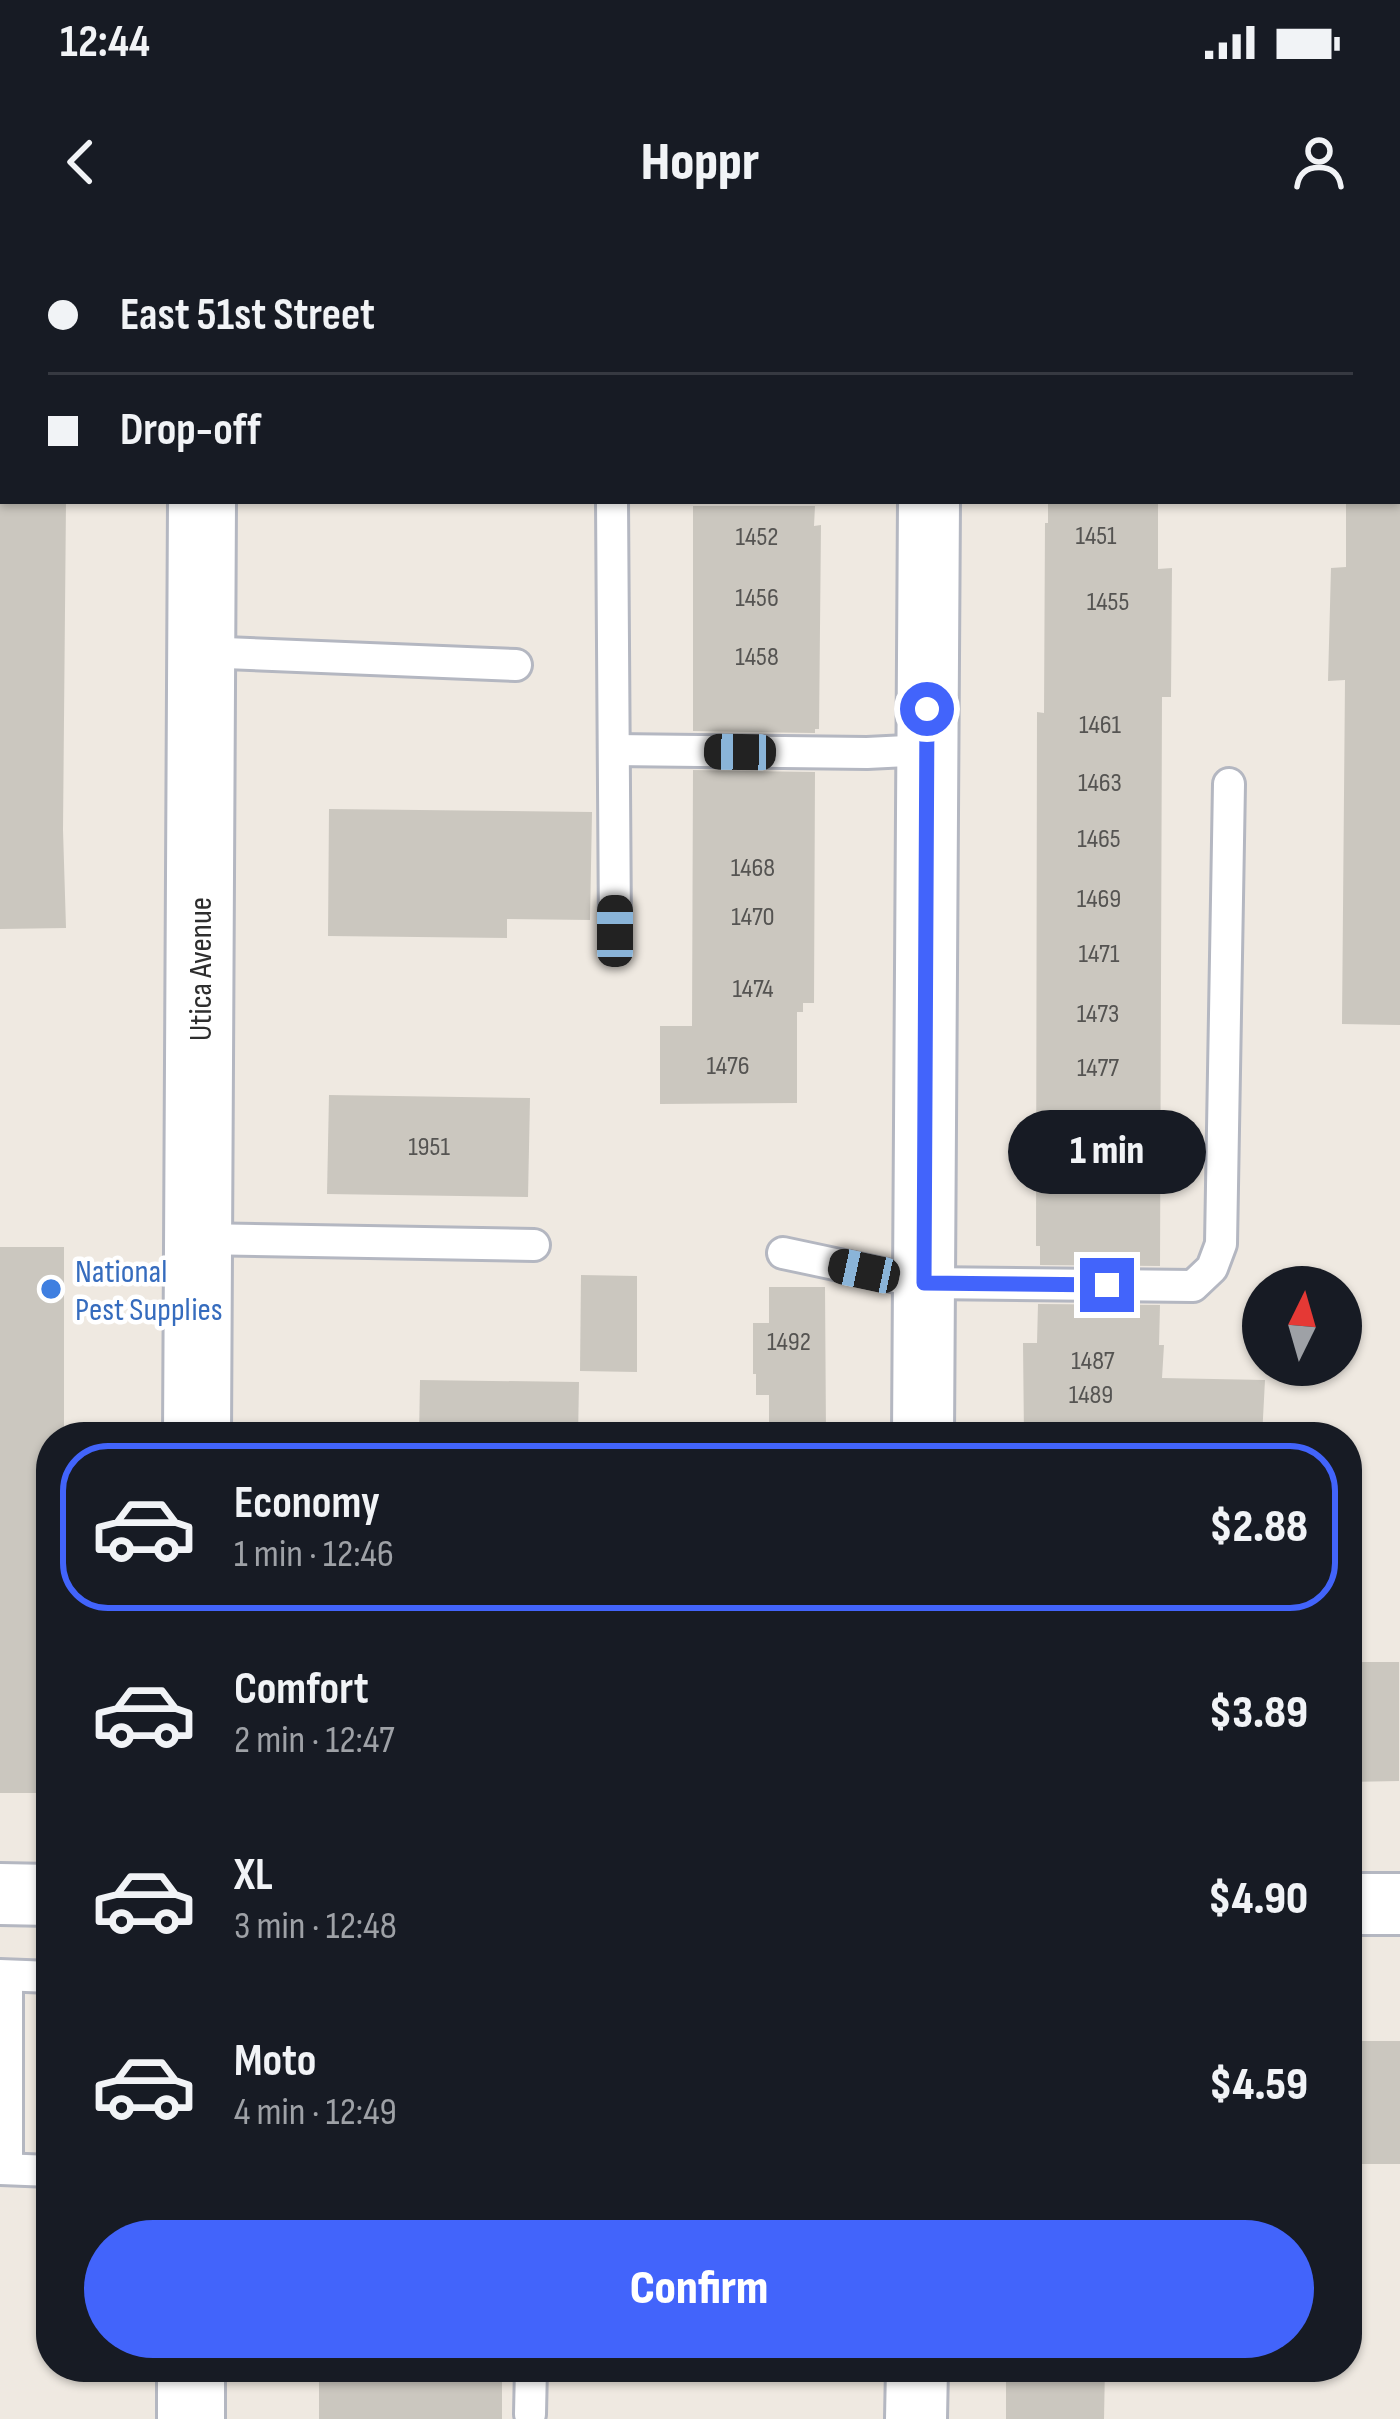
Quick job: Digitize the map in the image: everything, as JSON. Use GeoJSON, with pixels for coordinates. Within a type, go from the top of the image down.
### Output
{"type":"FeatureCollection","features":[{"type":"Feature","properties":{"kind":"main road","name":"Utica Avenue"},"geometry":{"type":"LineString","coordinates":[[197,1422],[202,504]]}},
{"type":"Feature","properties":{"kind":"main road"},"geometry":{"type":"LineString","coordinates":[[191,2382],[191,2419]]}},
{"type":"Feature","properties":{"kind":"street"},"geometry":{"type":"LineString","coordinates":[[923,1422],[928,504]]}},
{"type":"Feature","properties":{"kind":"street"},"geometry":{"type":"LineString","coordinates":[[0,1894],[36,1895]]}},
{"type":"Feature","properties":{"kind":"street"},"geometry":{"type":"LineString","coordinates":[[1362,1904],[1400,1904]]}},
{"type":"Feature","properties":{"kind":"street"},"geometry":{"type":"LineString","coordinates":[[916,2419],[917,2382]]}},
{"type":"Feature","properties":{"kind":"lane"},"geometry":{"type":"LineString","coordinates":[[613,504],[615,931]]}},
{"type":"Feature","properties":{"kind":"lane"},"geometry":{"type":"LineString","coordinates":[[201,652],[516,665]]}},
{"type":"Feature","properties":{"kind":"lane"},"geometry":{"type":"LineString","coordinates":[[614,750],[927,750]]}},
{"type":"Feature","properties":{"kind":"lane"},"geometry":{"type":"LineString","coordinates":[[783,1253],[924,1283],[1193,1286],[1213,1268],[1221,1244],[1229,784]]}},
{"type":"Feature","properties":{"kind":"lane"},"geometry":{"type":"LineString","coordinates":[[198,1239],[534,1245]]}},
{"type":"Feature","properties":{"kind":"lane"},"geometry":{"type":"LineString","coordinates":[[36,1976],[4,1975],[3,2054],[3,2169],[36,2170]]}},
{"type":"Feature","properties":{"kind":"lane"},"geometry":{"type":"LineString","coordinates":[[530,2414],[531,2382]]}},
{"type":"Feature","properties":{"kind":"building"},"geometry":{"type":"Polygon","coordinates":[[[0,504],[66,504],[66,928],[0,929],[0,504]]]}},
{"type":"Feature","properties":{"kind":"building"},"geometry":{"type":"Polygon","coordinates":[[[1048,504],[1158,504],[1158,569],[1172,568],[1171,697],[1162,697],[1160,1266],[1040,1265],[1040,1246],[1036,1246],[1037,712],[1044,713],[1048,504]]]}},
{"type":"Feature","properties":{"kind":"building"},"geometry":{"type":"Polygon","coordinates":[[[1346,504],[1400,504],[1400,1025],[1342,1024],[1345,680],[1328,681],[1331,568],[1346,567],[1346,504]]]}},
{"type":"Feature","properties":{"kind":"building"},"geometry":{"type":"Polygon","coordinates":[[[693,506],[815,506],[814,526],[821,525],[819,729],[815,733],[693,731],[693,506]]]}},
{"type":"Feature","properties":{"kind":"building"},"geometry":{"type":"Polygon","coordinates":[[[693,770],[815,772],[814,1003],[803,1003],[803,1012],[797,1012],[797,1103],[660,1104],[660,1026],[692,1026],[693,770]]]}},
{"type":"Feature","properties":{"kind":"building"},"geometry":{"type":"Polygon","coordinates":[[[329,809],[592,812],[590,920],[507,919],[507,938],[328,936],[329,809]]]}},
{"type":"Feature","properties":{"kind":"building"},"geometry":{"type":"Polygon","coordinates":[[[329,1095],[530,1098],[528,1197],[327,1194],[329,1095]]]}},
{"type":"Feature","properties":{"kind":"building"},"geometry":{"type":"Polygon","coordinates":[[[0,1247],[64,1247],[64,1422],[36,1422],[36,1793],[0,1793],[0,1247]]]}},
{"type":"Feature","properties":{"kind":"building"},"geometry":{"type":"Polygon","coordinates":[[[581,1275],[637,1276],[637,1372],[580,1371],[581,1275]]]}},
{"type":"Feature","properties":{"kind":"building"},"geometry":{"type":"Polygon","coordinates":[[[769,1287],[825,1287],[826,1422],[769,1422],[769,1395],[756,1395],[753,1323],[769,1323],[769,1287]]]}},
{"type":"Feature","properties":{"kind":"building"},"geometry":{"type":"Polygon","coordinates":[[[1038,1304],[1160,1305],[1162,1378],[1242,1380],[1242,1386],[1265,1386],[1263,1422],[1024,1422],[1023,1343],[1037,1343],[1038,1304]]]}},
{"type":"Feature","properties":{"kind":"building"},"geometry":{"type":"Polygon","coordinates":[[[420,1380],[579,1382],[578,1422],[419,1422],[420,1380]]]}},
{"type":"Feature","properties":{"kind":"building"},"geometry":{"type":"Polygon","coordinates":[[[1362,1662],[1399,1662],[1399,1781],[1362,1782],[1362,1662]]]}},
{"type":"Feature","properties":{"kind":"building"},"geometry":{"type":"Polygon","coordinates":[[[1362,2041],[1400,2041],[1400,2164],[1362,2164],[1362,2041]]]}},
{"type":"Feature","properties":{"kind":"building"},"geometry":{"type":"Polygon","coordinates":[[[319,2382],[502,2382],[502,2419],[319,2419],[319,2382]]]}},
{"type":"Feature","properties":{"kind":"building"},"geometry":{"type":"Polygon","coordinates":[[[1006,2382],[1105,2382],[1104,2419],[1006,2419],[1006,2382]]]}},
{"type":"Feature","properties":{"kind":"place","name":"National Pest Supplies"},"geometry":{"type":"Point","coordinates":[51,1289]}},
{"type":"Feature","properties":{"kind":"route"},"geometry":{"type":"LineString","coordinates":[[927,709],[924,1283],[1107,1285]]}}]}
